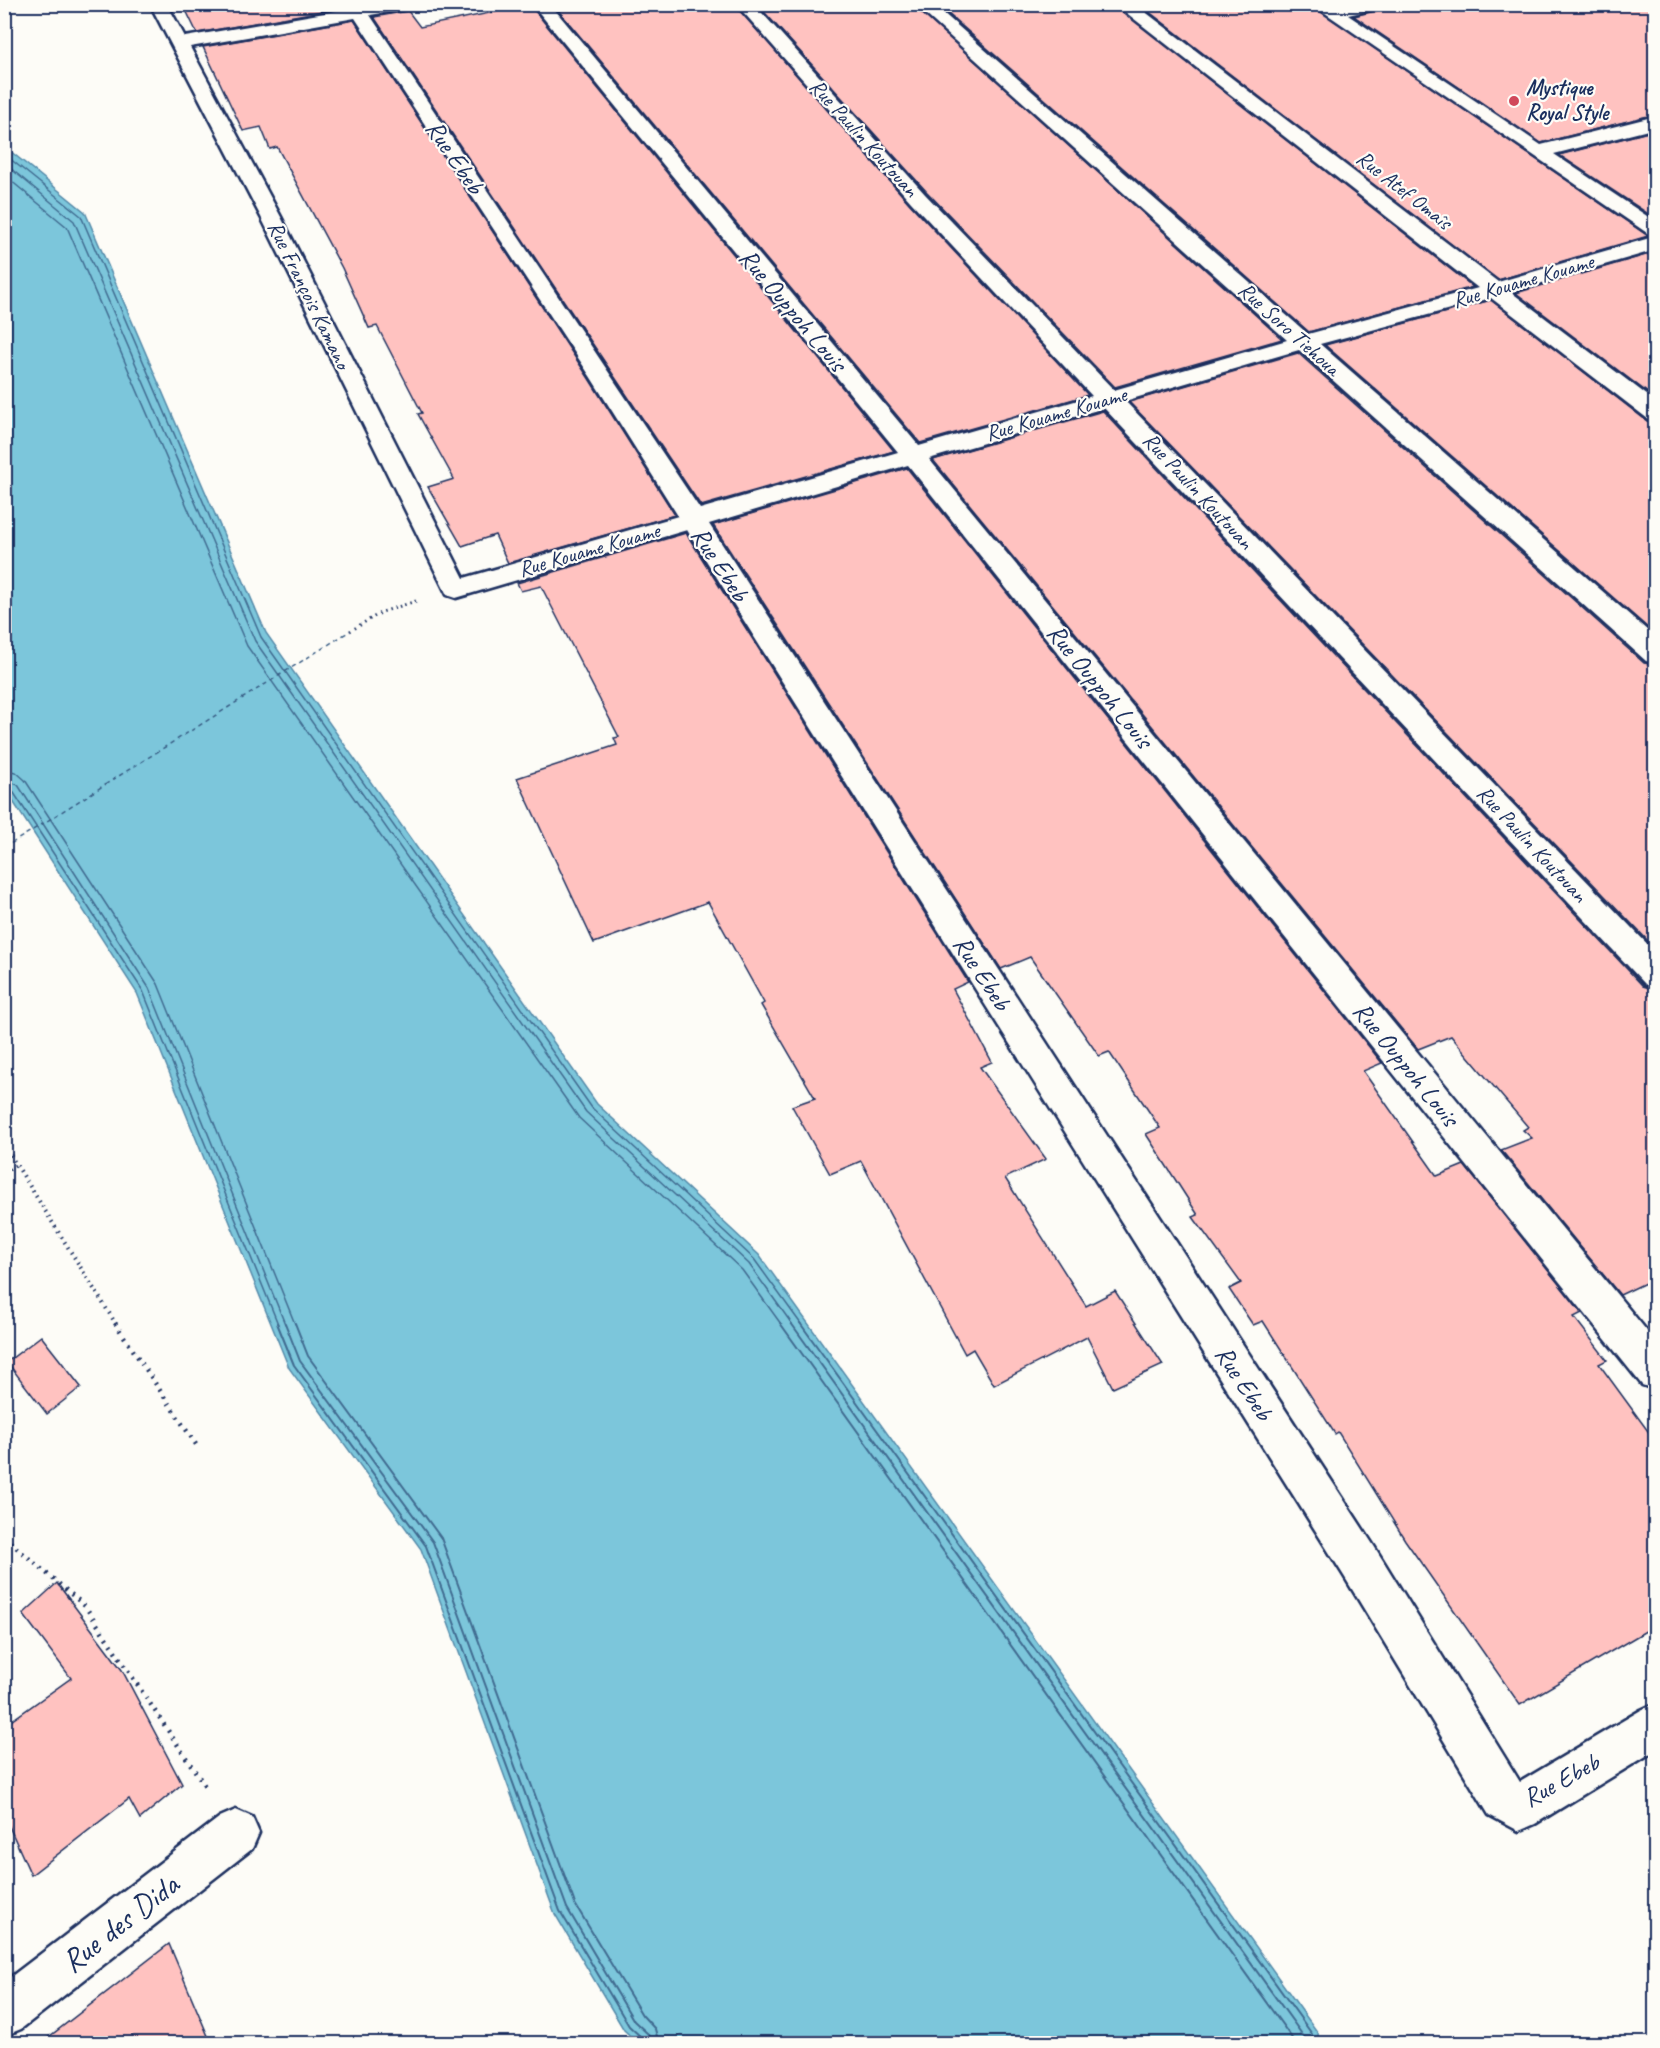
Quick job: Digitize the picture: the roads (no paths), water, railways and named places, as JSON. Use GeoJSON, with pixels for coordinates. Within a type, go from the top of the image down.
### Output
{"type":"FeatureCollection","features":[{"type":"Feature","properties":{"kind":"street","name":"Rue François Kamano"},"geometry":{"type":"LineString","coordinates":[[158,4],[177,44],[271,217],[456,589]]}},
{"type":"Feature","properties":{"kind":"street"},"geometry":{"type":"LineString","coordinates":[[177,44],[356,9],[406,4]]}},
{"type":"Feature","properties":{"kind":"street","name":"Rue Ouppoh Louis"},"geometry":{"type":"LineString","coordinates":[[540,4],[914,456],[1656,1372]]}},
{"type":"Feature","properties":{"kind":"street","name":"Rue Paulin Koutouan"},"geometry":{"type":"LineString","coordinates":[[744,4],[918,198],[1656,975]]}},
{"type":"Feature","properties":{"kind":"street","name":"Rue Soro Tiehoua"},"geometry":{"type":"LineString","coordinates":[[922,4],[1656,654]]}},
{"type":"Feature","properties":{"kind":"street","name":"Rue Atef Omaîs"},"geometry":{"type":"LineString","coordinates":[[1122,4],[1656,414]]}},
{"type":"Feature","properties":{"kind":"street"},"geometry":{"type":"LineString","coordinates":[[1327,9],[1373,4]]}},
{"type":"Feature","properties":{"kind":"street","name":"Rue Ebeb"},"geometry":{"type":"LineString","coordinates":[[356,9],[590,358],[1359,1561],[1504,1799],[1519,1808],[1656,1725]]}},
{"type":"Feature","properties":{"kind":"street"},"geometry":{"type":"LineString","coordinates":[[1327,9],[1656,232]]}},
{"type":"Feature","properties":{"kind":"street"},"geometry":{"type":"LineString","coordinates":[[1538,152],[1656,122]]}},
{"type":"Feature","properties":{"kind":"street","name":"Rue Kouame Kouame"},"geometry":{"type":"LineString","coordinates":[[456,589],[1303,342],[1656,243]]}},
{"type":"Feature","properties":{"kind":"street","name":"Rue des Dida"},"geometry":{"type":"LineString","coordinates":[[4,2012],[236,1833]]}},
{"type":"Feature","properties":{"kind":"water"},"geometry":{"type":"Polygon","coordinates":[[[4,146],[85,212],[266,633],[597,1104],[759,1255],[1318,2033],[1319,2043],[639,2044],[624,2030],[555,1914],[421,1549],[289,1368],[137,993],[5,789],[4,146]]]}},
{"type":"Feature","properties":{"kind":"place","name":"Mystique Royal Style"},"geometry":{"type":"Point","coordinates":[1514,101]}}]}
